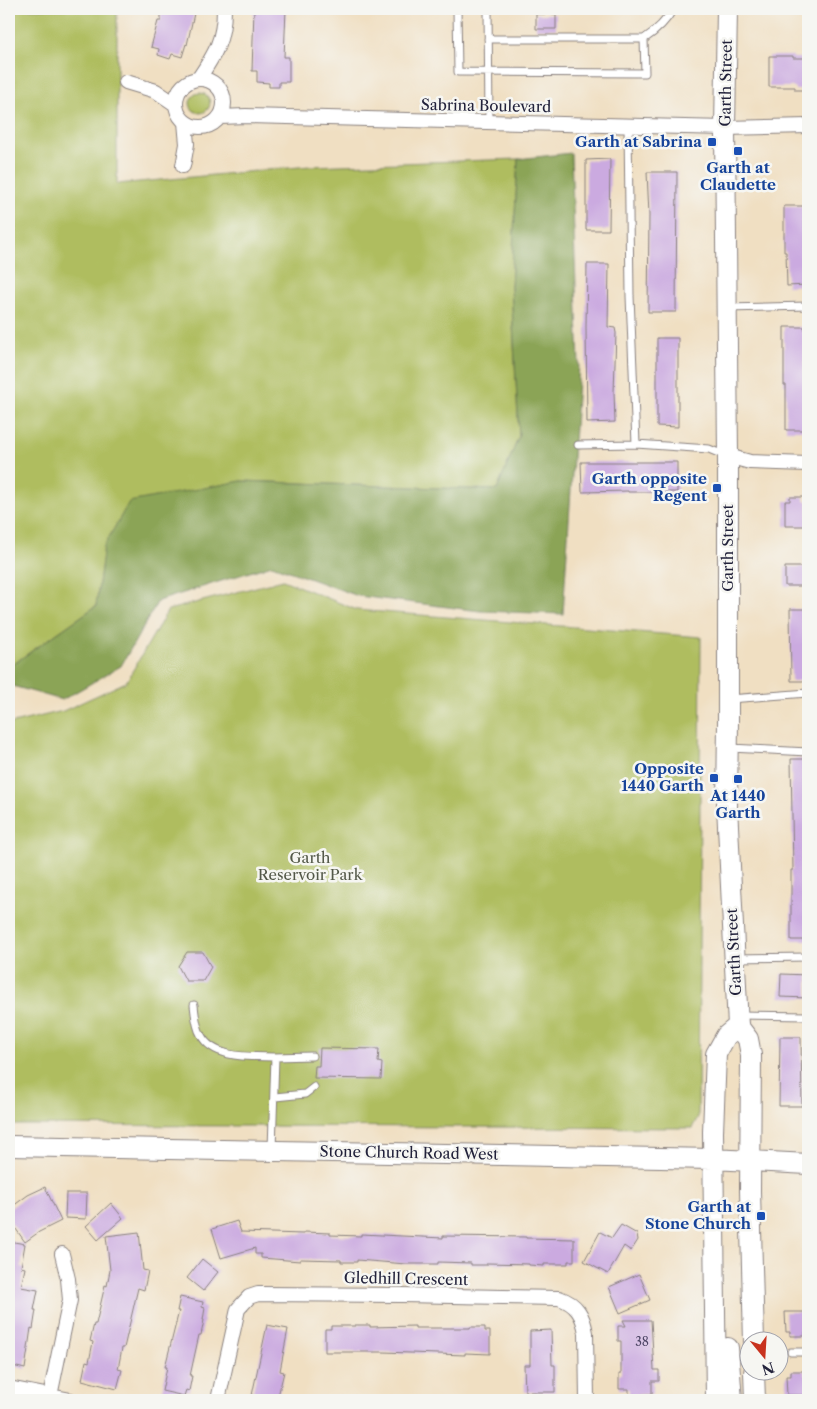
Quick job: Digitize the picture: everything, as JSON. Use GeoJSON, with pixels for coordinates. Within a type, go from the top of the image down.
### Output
{"type":"FeatureCollection","features":[{"type":"Feature","properties":{"kind":"main road","name":"Garth Street"},"geometry":{"type":"LineString","coordinates":[[727,9],[725,128],[728,699],[726,806],[738,1020],[748,1040],[751,1055],[754,1332]]}},
{"type":"Feature","properties":{"kind":"main road"},"geometry":{"type":"LineString","coordinates":[[716,1400],[713,1159],[716,1054],[738,1020]]}},
{"type":"Feature","properties":{"kind":"main road","name":"Stone Church Road West"},"geometry":{"type":"LineString","coordinates":[[9,1146],[713,1159],[808,1164]]}},
{"type":"Feature","properties":{"kind":"main road"},"geometry":{"type":"LineString","coordinates":[[715,1262],[727,1344],[732,1400]]}},
{"type":"Feature","properties":{"kind":"main road"},"geometry":{"type":"LineString","coordinates":[[754,1382],[755,1400]]}},
{"type":"Feature","properties":{"kind":"street"},"geometry":{"type":"LineString","coordinates":[[217,86],[216,52],[224,23],[224,9]]}},
{"type":"Feature","properties":{"kind":"street"},"geometry":{"type":"LineString","coordinates":[[199,78],[216,52]]}},
{"type":"Feature","properties":{"kind":"street"},"geometry":{"type":"LineString","coordinates":[[187,144],[202,128],[220,117],[223,109],[222,92],[208,80],[199,78],[187,82],[180,89],[175,104],[179,117],[192,126],[202,128]]}},
{"type":"Feature","properties":{"kind":"street"},"geometry":{"type":"LineString","coordinates":[[126,82],[156,91],[175,104]]}},
{"type":"Feature","properties":{"kind":"street"},"geometry":{"type":"LineString","coordinates":[[156,91],[180,89]]}},
{"type":"Feature","properties":{"kind":"street"},"geometry":{"type":"LineString","coordinates":[[224,101],[246,116]]}},
{"type":"Feature","properties":{"kind":"street","name":"Sabrina Boulevard"},"geometry":{"type":"LineString","coordinates":[[220,117],[246,116],[725,128],[808,126]]}},
{"type":"Feature","properties":{"kind":"street"},"geometry":{"type":"LineString","coordinates":[[183,166],[187,144],[185,122]]}},
{"type":"Feature","properties":{"kind":"street"},"geometry":{"type":"LineString","coordinates":[[728,456],[750,462],[808,464]]}},
{"type":"Feature","properties":{"kind":"street"},"geometry":{"type":"LineString","coordinates":[[50,1396],[70,1300],[68,1279],[62,1254]]}},
{"type":"Feature","properties":{"kind":"street","name":"Gledhill Crescent"},"geometry":{"type":"LineString","coordinates":[[218,1400],[238,1309],[249,1297],[258,1294],[422,1295],[558,1298],[566,1300],[581,1313],[585,1324],[587,1400]]}},
{"type":"Feature","properties":{"kind":"street"},"geometry":{"type":"LineString","coordinates":[[9,1388],[71,1400]]}},
{"type":"Feature","properties":{"kind":"lane"},"geometry":{"type":"LineString","coordinates":[[457,9],[458,72],[645,73],[644,39]]}},
{"type":"Feature","properties":{"kind":"lane"},"geometry":{"type":"LineString","coordinates":[[488,9],[490,122]]}},
{"type":"Feature","properties":{"kind":"lane"},"geometry":{"type":"LineString","coordinates":[[488,39],[644,39],[665,22],[673,9]]}},
{"type":"Feature","properties":{"kind":"lane"},"geometry":{"type":"LineString","coordinates":[[628,125],[630,296],[636,444]]}},
{"type":"Feature","properties":{"kind":"lane"},"geometry":{"type":"LineString","coordinates":[[727,308],[808,306]]}},
{"type":"Feature","properties":{"kind":"lane"},"geometry":{"type":"LineString","coordinates":[[578,445],[636,444],[709,449],[728,456]]}},
{"type":"Feature","properties":{"kind":"lane"},"geometry":{"type":"LineString","coordinates":[[728,699],[808,693]]}},
{"type":"Feature","properties":{"kind":"lane"},"geometry":{"type":"LineString","coordinates":[[727,748],[808,752]]}},
{"type":"Feature","properties":{"kind":"lane"},"geometry":{"type":"LineString","coordinates":[[735,958],[808,957]]}},
{"type":"Feature","properties":{"kind":"lane"},"geometry":{"type":"LineString","coordinates":[[194,1005],[200,1035],[207,1044],[217,1051],[228,1054],[275,1057],[312,1056]]}},
{"type":"Feature","properties":{"kind":"lane"},"geometry":{"type":"LineString","coordinates":[[738,1020],[808,1016]]}},
{"type":"Feature","properties":{"kind":"lane"},"geometry":{"type":"LineString","coordinates":[[272,1151],[275,1057]]}},
{"type":"Feature","properties":{"kind":"lane"},"geometry":{"type":"LineString","coordinates":[[275,1097],[292,1097],[305,1094],[314,1087]]}},
{"type":"Feature","properties":{"kind":"lane"},"geometry":{"type":"LineString","coordinates":[[791,1352],[808,1352]]}},
{"type":"Feature","properties":{"kind":"green space"},"geometry":{"type":"Polygon","coordinates":[[[9,9],[117,9],[117,184],[310,166],[518,159],[511,287],[519,436],[497,490],[241,481],[104,546],[96,606],[9,667],[9,9]]]}},
{"type":"Feature","properties":{"kind":"green space"},"geometry":{"type":"Polygon","coordinates":[[[200,93],[207,96],[210,103],[207,110],[200,113],[193,110],[190,103],[193,96],[200,93]]]}},
{"type":"Feature","properties":{"kind":"green space"},"geometry":{"type":"Polygon","coordinates":[[[571,153],[579,365],[563,614],[480,611],[358,596],[272,565],[158,601],[121,666],[62,700],[9,685],[9,667],[96,606],[104,546],[129,502],[241,481],[497,490],[519,436],[511,287],[518,159],[571,153]]]}},
{"type":"Feature","properties":{"kind":"green space","name":"Garth Reservoir Park"},"geometry":{"type":"Polygon","coordinates":[[[283,580],[357,610],[701,637],[698,1117],[692,1128],[9,1125],[9,724],[63,711],[126,682],[168,610],[283,580]]]}},
{"type":"Feature","properties":{"kind":"building"},"geometry":{"type":"Polygon","coordinates":[[[161,9],[195,9],[187,45],[182,57],[172,54],[170,59],[158,55],[159,49],[151,47],[158,21],[161,21],[161,9]]]}},
{"type":"Feature","properties":{"kind":"building"},"geometry":{"type":"Polygon","coordinates":[[[254,9],[286,9],[284,57],[289,57],[289,82],[279,82],[279,87],[269,87],[269,83],[257,82],[257,71],[252,71],[254,9]]]}},
{"type":"Feature","properties":{"kind":"building"},"geometry":{"type":"Polygon","coordinates":[[[536,14],[556,14],[556,29],[536,29],[536,14]]]}},
{"type":"Feature","properties":{"kind":"building"},"geometry":{"type":"Polygon","coordinates":[[[769,56],[808,58],[808,90],[795,90],[795,87],[769,87],[769,56]]]}},
{"type":"Feature","properties":{"kind":"building"},"geometry":{"type":"Polygon","coordinates":[[[610,159],[609,230],[586,230],[586,160],[610,159]]]}},
{"type":"Feature","properties":{"kind":"building"},"geometry":{"type":"Polygon","coordinates":[[[647,172],[677,172],[676,312],[648,312],[649,215],[647,172]]]}},
{"type":"Feature","properties":{"kind":"building"},"geometry":{"type":"Polygon","coordinates":[[[784,206],[804,206],[807,285],[787,286],[786,252],[784,252],[784,206]]]}},
{"type":"Feature","properties":{"kind":"building"},"geometry":{"type":"Polygon","coordinates":[[[587,264],[609,264],[608,327],[615,328],[616,333],[615,422],[587,423],[587,264]]]}},
{"type":"Feature","properties":{"kind":"building"},"geometry":{"type":"Polygon","coordinates":[[[784,327],[805,327],[804,384],[807,384],[807,430],[786,430],[784,327]]]}},
{"type":"Feature","properties":{"kind":"building"},"geometry":{"type":"Polygon","coordinates":[[[657,338],[678,338],[678,427],[657,426],[657,338]]]}},
{"type":"Feature","properties":{"kind":"building"},"geometry":{"type":"Polygon","coordinates":[[[581,462],[677,462],[677,492],[582,492],[581,462]]]}},
{"type":"Feature","properties":{"kind":"building"},"geometry":{"type":"Polygon","coordinates":[[[790,497],[804,497],[804,501],[808,501],[808,526],[785,526],[785,501],[790,501],[790,497]]]}},
{"type":"Feature","properties":{"kind":"building"},"geometry":{"type":"Polygon","coordinates":[[[785,567],[808,567],[808,586],[785,586],[785,567]]]}},
{"type":"Feature","properties":{"kind":"building"},"geometry":{"type":"Polygon","coordinates":[[[790,609],[808,609],[808,681],[791,681],[790,609]]]}},
{"type":"Feature","properties":{"kind":"building"},"geometry":{"type":"Polygon","coordinates":[[[791,759],[808,759],[808,940],[791,940],[791,870],[793,870],[791,759]]]}},
{"type":"Feature","properties":{"kind":"building"},"geometry":{"type":"Polygon","coordinates":[[[187,952],[203,952],[211,967],[203,981],[186,981],[178,966],[187,952]]]}},
{"type":"Feature","properties":{"kind":"building"},"geometry":{"type":"Polygon","coordinates":[[[781,974],[808,975],[808,998],[780,997],[781,974]]]}},
{"type":"Feature","properties":{"kind":"building"},"geometry":{"type":"Polygon","coordinates":[[[780,1037],[801,1037],[802,1106],[779,1106],[780,1037]]]}},
{"type":"Feature","properties":{"kind":"building"},"geometry":{"type":"Polygon","coordinates":[[[320,1048],[379,1049],[378,1062],[382,1063],[381,1079],[314,1078],[315,1066],[319,1066],[320,1048]]]}},
{"type":"Feature","properties":{"kind":"building"},"geometry":{"type":"Polygon","coordinates":[[[45,1187],[61,1221],[39,1232],[25,1242],[9,1219],[9,1209],[28,1195],[45,1187]]]}},
{"type":"Feature","properties":{"kind":"building"},"geometry":{"type":"Polygon","coordinates":[[[66,1193],[87,1193],[86,1219],[65,1218],[66,1193]]]}},
{"type":"Feature","properties":{"kind":"building"},"geometry":{"type":"Polygon","coordinates":[[[111,1203],[123,1218],[98,1240],[86,1226],[111,1203]]]}},
{"type":"Feature","properties":{"kind":"building"},"geometry":{"type":"Polygon","coordinates":[[[237,1221],[241,1232],[303,1234],[304,1232],[330,1233],[330,1235],[361,1236],[361,1234],[443,1238],[443,1236],[574,1239],[574,1261],[568,1261],[568,1264],[544,1264],[544,1266],[487,1263],[487,1265],[471,1265],[471,1263],[438,1262],[438,1264],[406,1264],[357,1260],[357,1262],[341,1262],[341,1260],[300,1259],[300,1261],[261,1258],[261,1254],[255,1254],[255,1248],[221,1258],[212,1229],[237,1221]]]}},
{"type":"Feature","properties":{"kind":"building"},"geometry":{"type":"Polygon","coordinates":[[[621,1225],[637,1234],[638,1240],[631,1251],[624,1246],[608,1274],[584,1261],[600,1232],[612,1238],[621,1225]]]}},
{"type":"Feature","properties":{"kind":"building"},"geometry":{"type":"Polygon","coordinates":[[[139,1232],[143,1270],[148,1271],[144,1290],[138,1288],[124,1348],[122,1348],[118,1369],[122,1370],[117,1389],[82,1380],[86,1361],[89,1362],[93,1342],[90,1341],[110,1270],[106,1236],[139,1232]]]}},
{"type":"Feature","properties":{"kind":"building"},"geometry":{"type":"Polygon","coordinates":[[[9,1241],[25,1244],[21,1267],[25,1268],[21,1287],[38,1290],[25,1369],[9,1365],[9,1241]]]}},
{"type":"Feature","properties":{"kind":"building"},"geometry":{"type":"Polygon","coordinates":[[[202,1259],[218,1272],[203,1291],[187,1278],[202,1259]]]}},
{"type":"Feature","properties":{"kind":"building"},"geometry":{"type":"Polygon","coordinates":[[[639,1274],[650,1300],[620,1313],[609,1287],[639,1274]]]}},
{"type":"Feature","properties":{"kind":"building"},"geometry":{"type":"Polygon","coordinates":[[[180,1297],[203,1302],[202,1307],[205,1308],[201,1335],[199,1335],[190,1376],[192,1376],[189,1391],[186,1390],[184,1396],[162,1391],[167,1367],[165,1367],[179,1311],[177,1311],[180,1297]]]}},
{"type":"Feature","properties":{"kind":"building"},"geometry":{"type":"Polygon","coordinates":[[[785,1312],[808,1312],[808,1332],[805,1332],[805,1336],[790,1336],[790,1332],[786,1332],[785,1312]]]}},
{"type":"Feature","properties":{"kind":"building"},"geometry":{"type":"Polygon","coordinates":[[[623,1320],[651,1320],[654,1370],[659,1370],[659,1381],[652,1381],[652,1394],[629,1395],[629,1389],[619,1389],[621,1341],[618,1341],[618,1326],[626,1326],[623,1320]]]}},
{"type":"Feature","properties":{"kind":"building"},"geometry":{"type":"Polygon","coordinates":[[[267,1325],[288,1329],[280,1371],[284,1372],[277,1400],[251,1400],[267,1325]]]}},
{"type":"Feature","properties":{"kind":"building"},"geometry":{"type":"Polygon","coordinates":[[[370,1325],[370,1327],[415,1326],[415,1328],[485,1327],[485,1331],[490,1331],[490,1354],[325,1352],[325,1329],[331,1329],[331,1326],[370,1325]]]}},
{"type":"Feature","properties":{"kind":"building"},"geometry":{"type":"Polygon","coordinates":[[[551,1330],[552,1365],[555,1365],[555,1392],[525,1392],[524,1365],[530,1365],[530,1331],[551,1330]]]}},
{"type":"Feature","properties":{"kind":"building"},"geometry":{"type":"Polygon","coordinates":[[[791,1371],[805,1371],[805,1375],[808,1375],[808,1395],[787,1395],[786,1382],[790,1382],[791,1371]]]}},
{"type":"Feature","properties":{"kind":"place","name":"Garth at Sabrina"},"geometry":{"type":"Point","coordinates":[712,142]}},
{"type":"Feature","properties":{"kind":"place","name":"Garth at Claudette"},"geometry":{"type":"Point","coordinates":[738,151]}},
{"type":"Feature","properties":{"kind":"place","name":"Garth opposite Regent"},"geometry":{"type":"Point","coordinates":[717,488]}},
{"type":"Feature","properties":{"kind":"place","name":"Opposite 1440 Garth"},"geometry":{"type":"Point","coordinates":[714,778]}},
{"type":"Feature","properties":{"kind":"place","name":"At 1440 Garth"},"geometry":{"type":"Point","coordinates":[738,779]}},
{"type":"Feature","properties":{"kind":"place","name":"Garth at Stone Church"},"geometry":{"type":"Point","coordinates":[761,1216]}}]}
